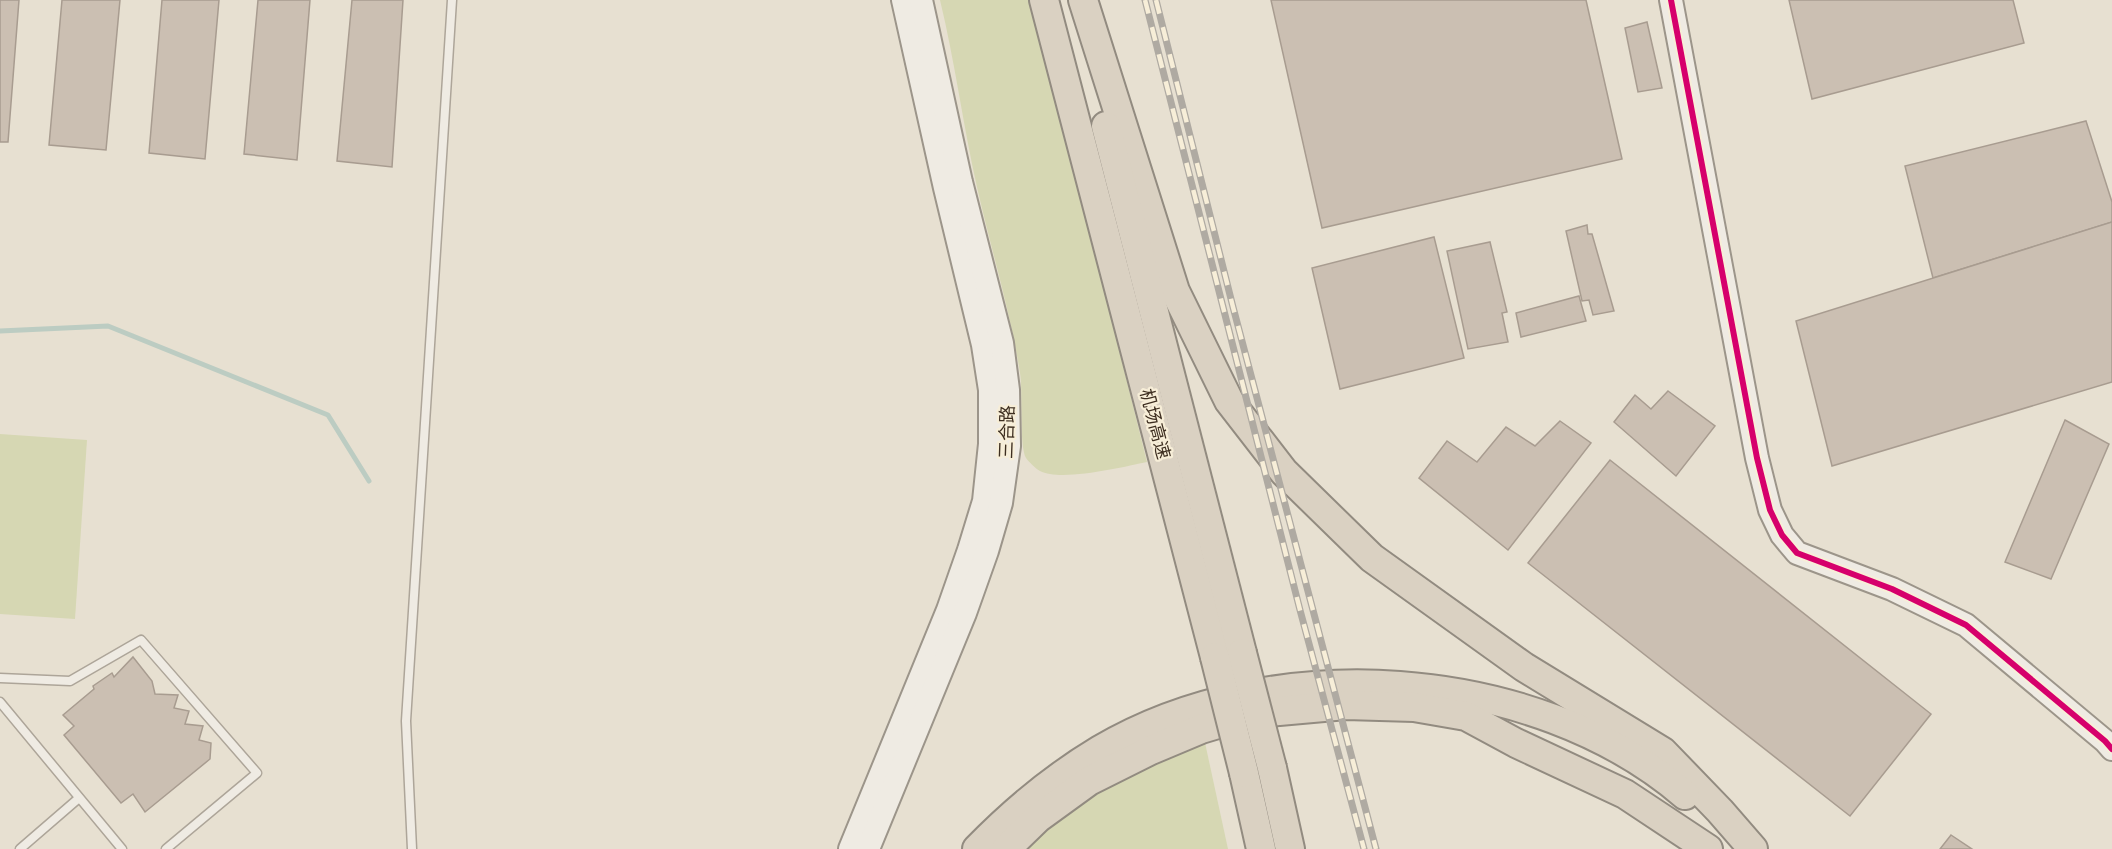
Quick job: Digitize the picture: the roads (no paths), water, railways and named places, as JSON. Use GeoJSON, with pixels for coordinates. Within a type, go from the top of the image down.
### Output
{"type":"FeatureCollection","features":[{"type":"Feature","properties":{"kind":"highway","name":"机场高速"},"geometry":{"type":"LineString","coordinates":[[1044,0],[1228,655],[1272,768],[1290,849]]}},
{"type":"Feature","properties":{"kind":"highway","name":"机场高速"},"geometry":{"type":"LineString","coordinates":[[1073,0],[1228,655],[1236,774],[1261,849]]}},
{"type":"Feature","properties":{"kind":"highway"},"geometry":{"type":"LineString","coordinates":[[1083,0],[1175,291],[1229,401],[1284,472],[1372,558],[1524,667],[1663,752],[1753,849]]}},
{"type":"Feature","properties":{"kind":"highway"},"geometry":{"type":"LineString","coordinates":[[977,849],[1000,825],[1048,785],[1101,750],[1154,725],[1192,710],[1239,697],[1292,687],[1342,684],[1400,686],[1468,695],[1522,708],[1564,724],[1620,750],[1671,783],[1748,849]]}},
{"type":"Feature","properties":{"kind":"highway"},"geometry":{"type":"LineString","coordinates":[[1006,849],[1038,818],[1089,781],[1151,750],[1201,729],[1241,717],[1346,705],[1414,707],[1466,716],[1516,743],[1625,794],[1708,849]]}},
{"type":"Feature","properties":{"kind":"highway"},"geometry":{"type":"LineString","coordinates":[[1236,774],[1243,849]]}},
{"type":"Feature","properties":{"kind":"main road","name":"三合路"},"geometry":{"type":"LineString","coordinates":[[850,849],[948,610],[969,550],[984,501],[990,444],[990,390],[983,345],[903,0]]}},
{"type":"Feature","properties":{"kind":"main road","name":"三合路"},"geometry":{"type":"LineString","coordinates":[[868,849],[987,551],[1001,503],[1009,446],[1008,390],[1002,343],[961,182],[921,0]]}},
{"type":"Feature","properties":{"kind":"main road"},"geometry":{"type":"LineString","coordinates":[[1671,0],[1756,458],[1770,510],[1782,535],[1797,553],[1892,589],[1966,625],[2112,749]]}},
{"type":"Feature","properties":{"kind":"lane"},"geometry":{"type":"LineString","coordinates":[[412,849],[406,721],[452,0]]}},
{"type":"Feature","properties":{"kind":"lane"},"geometry":{"type":"LineString","coordinates":[[0,678],[70,681],[141,640],[257,773],[166,849]]}},
{"type":"Feature","properties":{"kind":"lane"},"geometry":{"type":"LineString","coordinates":[[0,702],[122,849]]}},
{"type":"Feature","properties":{"kind":"lane"},"geometry":{"type":"LineString","coordinates":[[20,849],[79,798]]}},
{"type":"Feature","properties":{"kind":"waterway"},"geometry":{"type":"LineString","coordinates":[[0,331],[108,326],[328,415],[369,481]]}},
{"type":"Feature","properties":{"kind":"railway"},"geometry":{"type":"LineString","coordinates":[[1145,0],[1300,610],[1364,849]]}},
{"type":"Feature","properties":{"kind":"railway"},"geometry":{"type":"LineString","coordinates":[[1156,0],[1233,307],[1376,849]]}}]}
